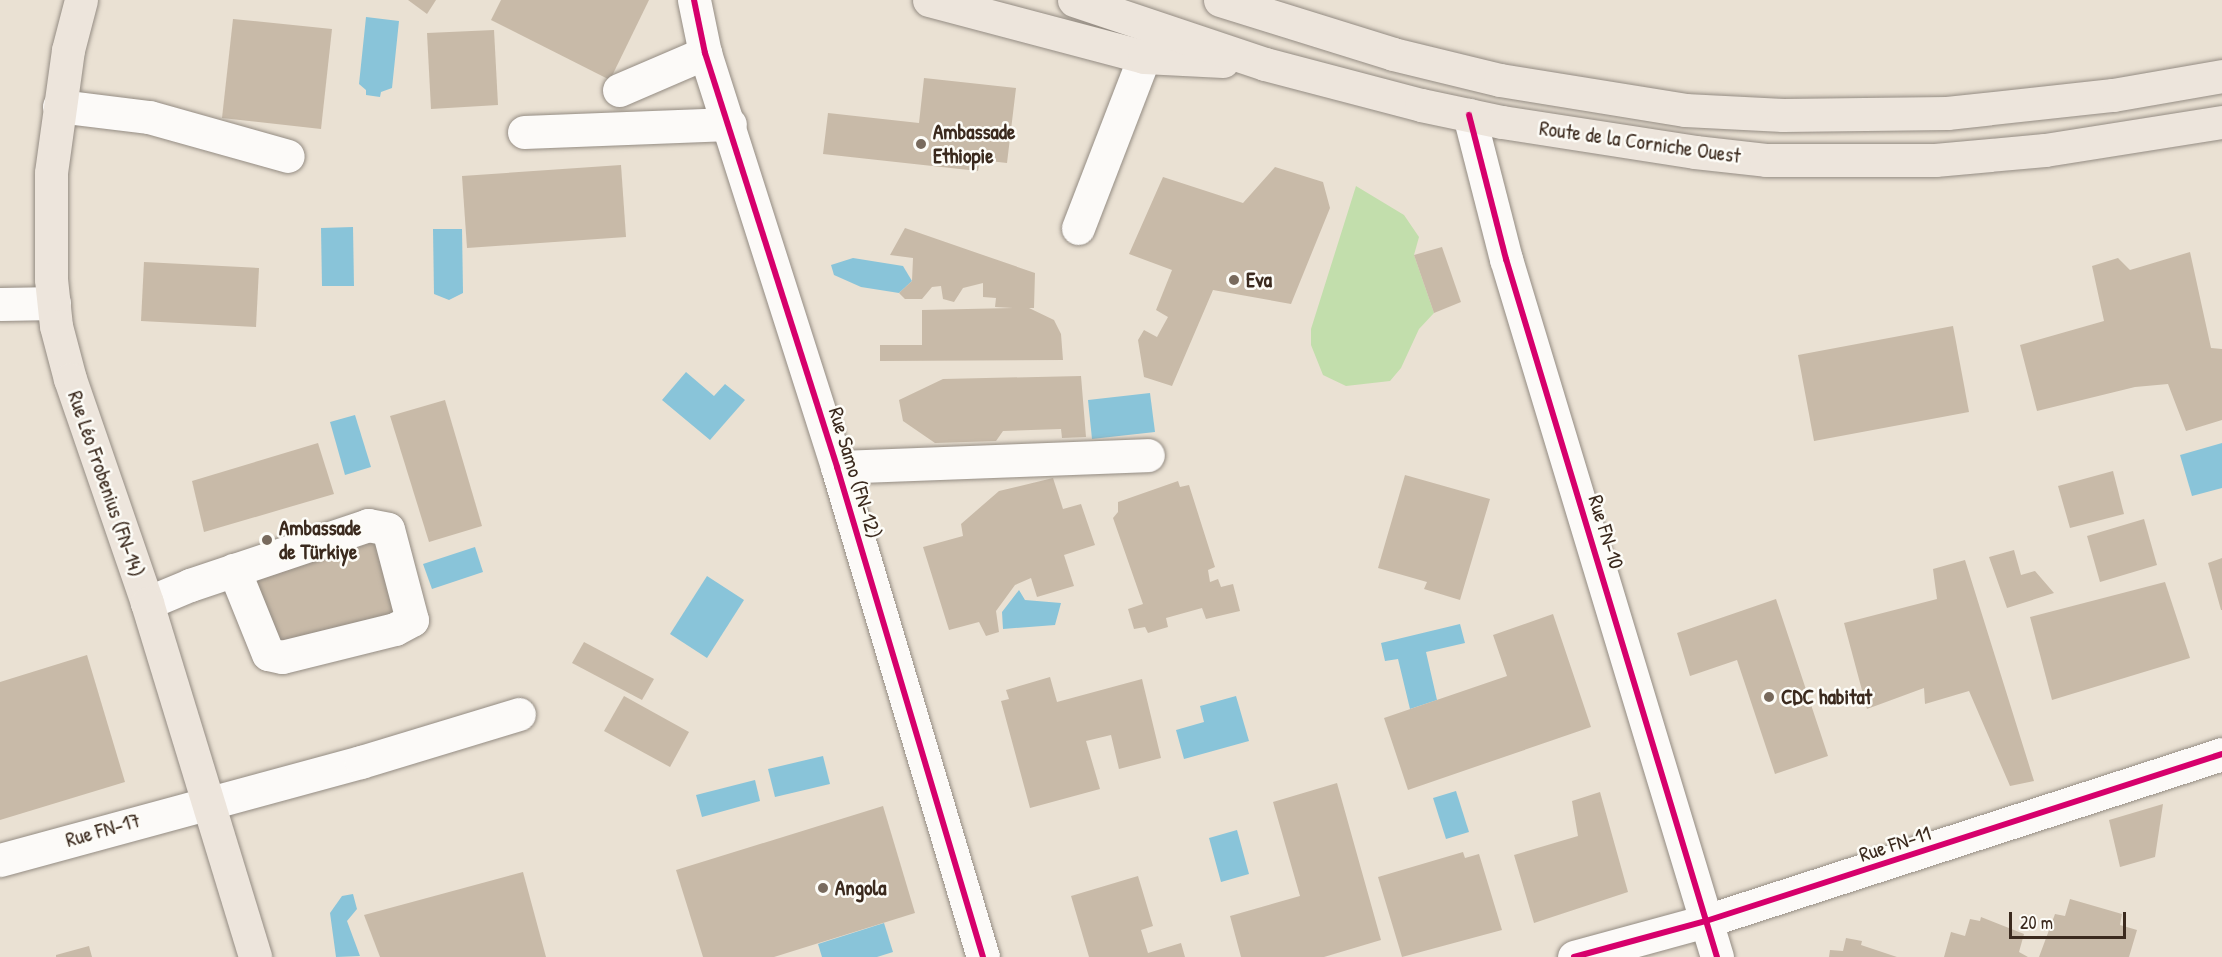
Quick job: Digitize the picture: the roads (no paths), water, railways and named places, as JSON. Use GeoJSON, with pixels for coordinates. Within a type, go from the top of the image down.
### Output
{"type":"FeatureCollection","features":[{"type":"Feature","properties":{"kind":"main road","name":"Rue Léo Frobenius (FN-14)"},"geometry":{"type":"LineString","coordinates":[[81,0],[59,106],[51,173],[54,303],[70,380],[147,603],[205,801],[255,957]]}},
{"type":"Feature","properties":{"kind":"main road"},"geometry":{"type":"LineString","coordinates":[[929,0],[1144,57],[1265,64]]}},
{"type":"Feature","properties":{"kind":"main road","name":"Route de la Corniche Ouest"},"geometry":{"type":"LineString","coordinates":[[1074,0],[1265,64],[1469,115],[1598,138],[1766,160],[1935,160],[2045,150],[2222,122]]}},
{"type":"Feature","properties":{"kind":"main road","name":"Route de la Corniche Ouest"},"geometry":{"type":"LineString","coordinates":[[1220,0],[1249,6],[1393,54],[1500,80],[1685,110],[1783,116],[1947,113],[2113,95],[2222,76]]}},
{"type":"Feature","properties":{"kind":"street","name":"Rue Samo (FN-12)"},"geometry":{"type":"LineString","coordinates":[[694,0],[705,53],[730,124],[837,467],[983,957]]}},
{"type":"Feature","properties":{"kind":"street"},"geometry":{"type":"LineString","coordinates":[[619,90],[705,53]]}},
{"type":"Feature","properties":{"kind":"street"},"geometry":{"type":"LineString","coordinates":[[1078,228],[1144,57]]}},
{"type":"Feature","properties":{"kind":"street"},"geometry":{"type":"LineString","coordinates":[[59,106],[149,117],[288,156]]}},
{"type":"Feature","properties":{"kind":"street","name":"Rue FN-10"},"geometry":{"type":"LineString","coordinates":[[1469,115],[1506,259],[1717,957]]}},
{"type":"Feature","properties":{"kind":"street"},"geometry":{"type":"LineString","coordinates":[[524,132],[730,124]]}},
{"type":"Feature","properties":{"kind":"street"},"geometry":{"type":"LineString","coordinates":[[0,304],[54,303]]}},
{"type":"Feature","properties":{"kind":"street"},"geometry":{"type":"LineString","coordinates":[[837,467],[1148,454]]}},
{"type":"Feature","properties":{"kind":"street"},"geometry":{"type":"LineString","coordinates":[[147,603],[234,570],[368,525],[388,529],[412,620],[395,629],[293,654],[268,654],[234,570]]}},
{"type":"Feature","properties":{"kind":"street","name":"Rue FN-17"},"geometry":{"type":"LineString","coordinates":[[0,860],[205,801],[361,762],[519,714]]}},
{"type":"Feature","properties":{"kind":"street","name":"Rue FN-11"},"geometry":{"type":"LineString","coordinates":[[1574,957],[1706,921],[2222,754]]}},
{"type":"Feature","properties":{"kind":"water"},"geometry":{"type":"Polygon","coordinates":[[[366,17],[399,21],[392,88],[381,92],[380,97],[366,95],[366,90],[359,84],[366,17]]]}},
{"type":"Feature","properties":{"kind":"water"},"geometry":{"type":"Polygon","coordinates":[[[353,227],[354,286],[322,286],[321,228],[353,227]]]}},
{"type":"Feature","properties":{"kind":"water"},"geometry":{"type":"Polygon","coordinates":[[[433,229],[462,229],[463,293],[449,300],[434,294],[433,229]]]}},
{"type":"Feature","properties":{"kind":"water"},"geometry":{"type":"Polygon","coordinates":[[[853,258],[903,266],[912,281],[899,293],[861,287],[834,275],[831,265],[853,258]]]}},
{"type":"Feature","properties":{"kind":"water"},"geometry":{"type":"Polygon","coordinates":[[[686,372],[714,396],[725,384],[745,400],[710,440],[662,400],[686,372]]]}},
{"type":"Feature","properties":{"kind":"water"},"geometry":{"type":"Polygon","coordinates":[[[1150,393],[1155,432],[1092,439],[1088,400],[1150,393]]]}},
{"type":"Feature","properties":{"kind":"water"},"geometry":{"type":"Polygon","coordinates":[[[355,415],[371,467],[345,475],[330,422],[355,415]]]}},
{"type":"Feature","properties":{"kind":"water"},"geometry":{"type":"Polygon","coordinates":[[[2222,443],[2222,488],[2192,496],[2180,455],[2222,443]]]}},
{"type":"Feature","properties":{"kind":"water"},"geometry":{"type":"Polygon","coordinates":[[[475,547],[483,572],[432,589],[423,564],[475,547]]]}},
{"type":"Feature","properties":{"kind":"water"},"geometry":{"type":"Polygon","coordinates":[[[707,576],[744,600],[707,658],[670,634],[707,576]]]}},
{"type":"Feature","properties":{"kind":"water"},"geometry":{"type":"Polygon","coordinates":[[[1019,590],[1025,600],[1061,603],[1055,625],[1003,629],[1002,612],[1019,590]]]}},
{"type":"Feature","properties":{"kind":"water"},"geometry":{"type":"Polygon","coordinates":[[[1460,624],[1465,643],[1426,652],[1437,700],[1410,709],[1398,659],[1385,661],[1381,643],[1460,624]]]}},
{"type":"Feature","properties":{"kind":"water"},"geometry":{"type":"Polygon","coordinates":[[[1236,696],[1249,741],[1184,759],[1176,730],[1204,722],[1200,706],[1236,696]]]}},
{"type":"Feature","properties":{"kind":"water"},"geometry":{"type":"Polygon","coordinates":[[[823,756],[830,784],[775,797],[768,769],[823,756]]]}},
{"type":"Feature","properties":{"kind":"water"},"geometry":{"type":"Polygon","coordinates":[[[755,780],[760,801],[702,817],[696,795],[755,780]]]}},
{"type":"Feature","properties":{"kind":"water"},"geometry":{"type":"Polygon","coordinates":[[[1456,791],[1469,832],[1446,839],[1433,798],[1456,791]]]}},
{"type":"Feature","properties":{"kind":"water"},"geometry":{"type":"Polygon","coordinates":[[[1237,830],[1249,874],[1221,882],[1209,838],[1237,830]]]}},
{"type":"Feature","properties":{"kind":"water"},"geometry":{"type":"Polygon","coordinates":[[[353,894],[357,909],[347,921],[360,956],[336,957],[330,913],[342,896],[353,894]]]}},
{"type":"Feature","properties":{"kind":"water"},"geometry":{"type":"Polygon","coordinates":[[[884,923],[893,952],[877,957],[822,957],[818,944],[884,923]]]}},
{"type":"Feature","properties":{"kind":"place","name":"Ambassade Ethiopie"},"geometry":{"type":"Point","coordinates":[921,144]}},
{"type":"Feature","properties":{"kind":"place","name":"Eva"},"geometry":{"type":"Point","coordinates":[1234,280]}},
{"type":"Feature","properties":{"kind":"place","name":"Ambassade de Türkiye"},"geometry":{"type":"Point","coordinates":[267,540]}},
{"type":"Feature","properties":{"kind":"place","name":"CDC habitat"},"geometry":{"type":"Point","coordinates":[1769,697]}},
{"type":"Feature","properties":{"kind":"place","name":"Angola"},"geometry":{"type":"Point","coordinates":[823,888]}}]}
